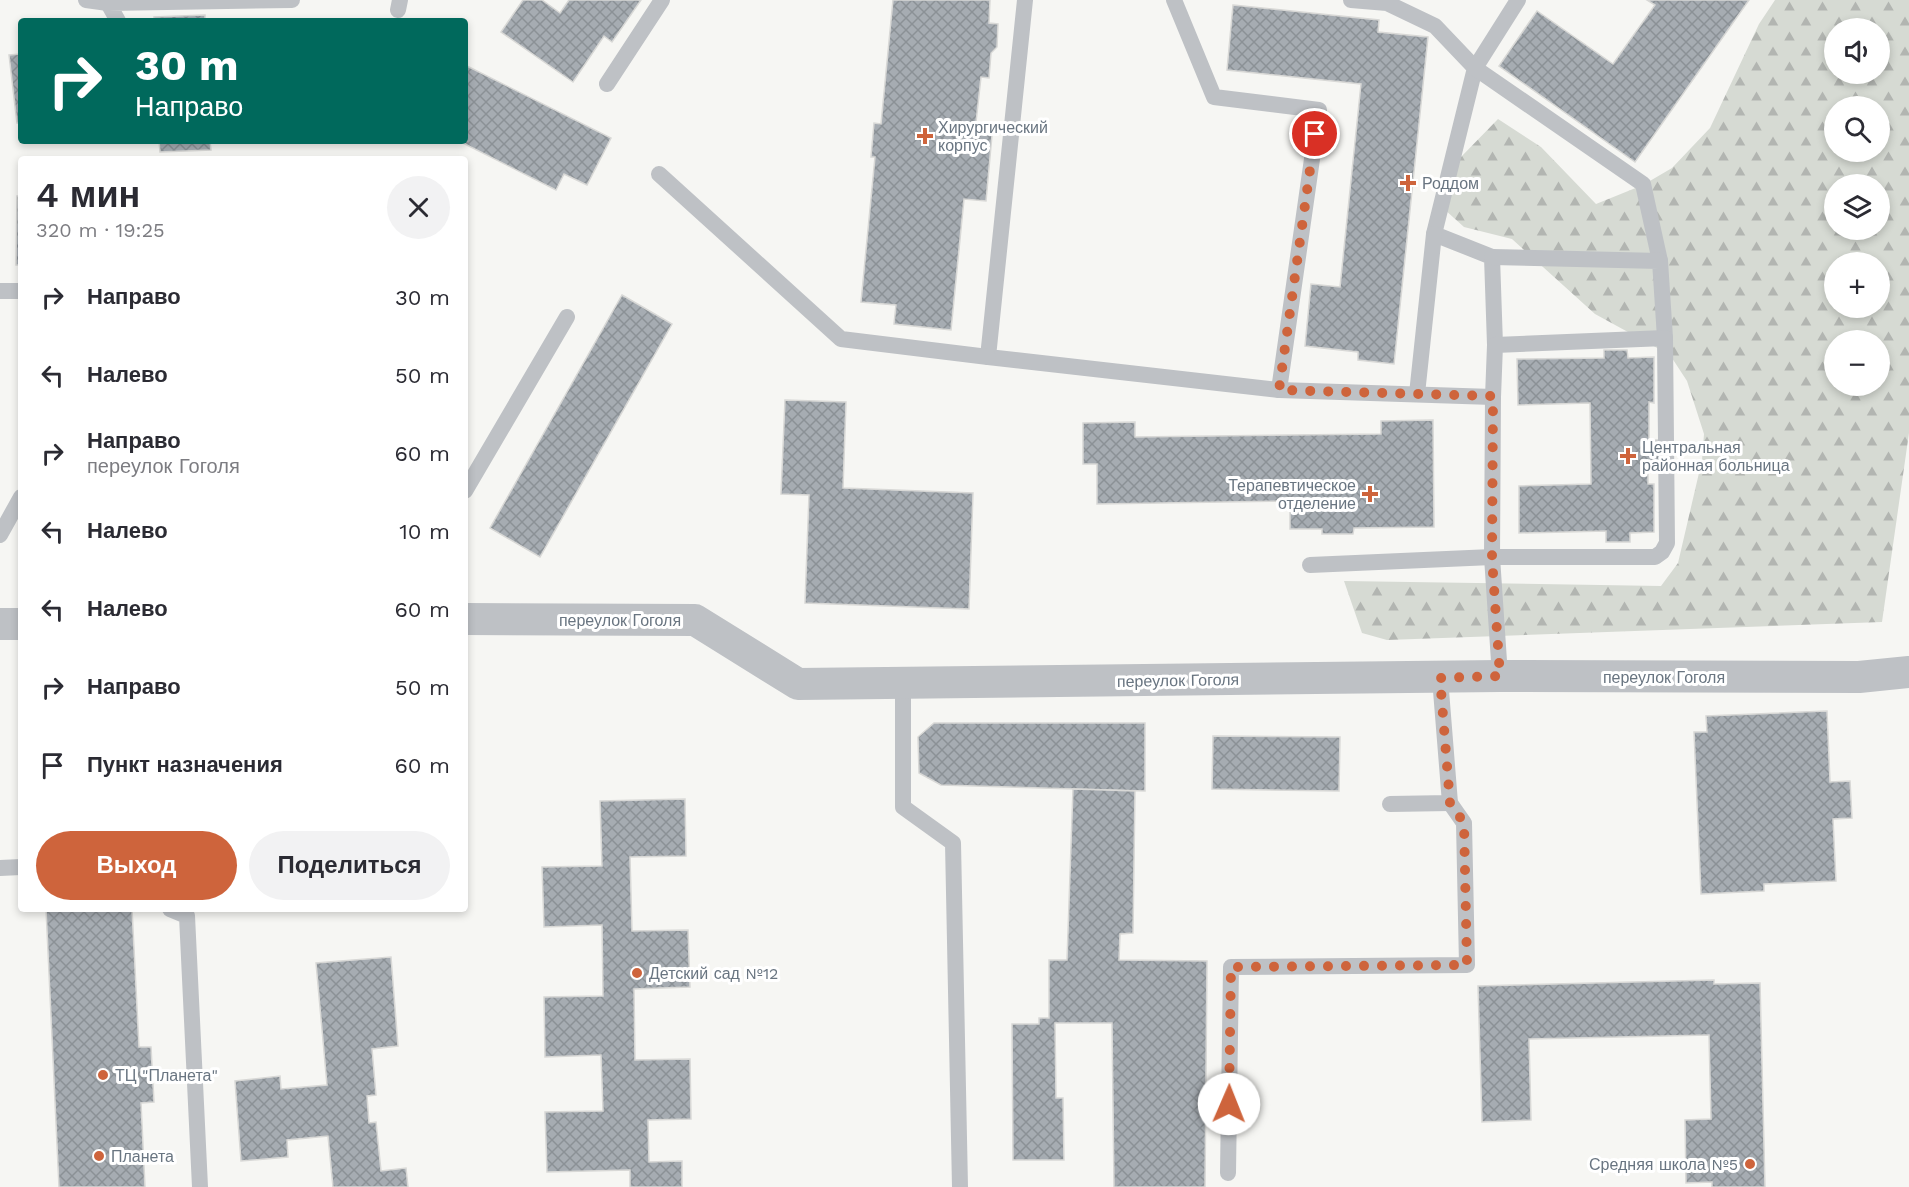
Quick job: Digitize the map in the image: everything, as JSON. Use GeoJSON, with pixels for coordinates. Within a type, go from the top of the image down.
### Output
{"type":"FeatureCollection","features":[{"type":"Feature","properties":{"kind":"street","name":"переулок Гоголя"},"geometry":{"type":"LineString","coordinates":[[468,620],[695,620],[798,684],[1500,676],[1859,677],[1909,672]]}},
{"type":"Feature","properties":{"kind":"street"},"geometry":{"type":"LineString","coordinates":[[0,624],[18,624]]}},
{"type":"Feature","properties":{"kind":"lane"},"geometry":{"type":"LineString","coordinates":[[86,0],[292,0]]}},
{"type":"Feature","properties":{"kind":"lane"},"geometry":{"type":"LineString","coordinates":[[607,84],[662,0]]}},
{"type":"Feature","properties":{"kind":"lane"},"geometry":{"type":"LineString","coordinates":[[988,357],[1025,0]]}},
{"type":"Feature","properties":{"kind":"lane"},"geometry":{"type":"LineString","coordinates":[[1174,0],[1214,98],[1319,110],[1279,390]]}},
{"type":"Feature","properties":{"kind":"lane"},"geometry":{"type":"LineString","coordinates":[[1310,565],[1492,558],[1655,557],[1662,552],[1667,543],[1665,338],[1660,261],[1643,184],[1474,68],[1435,26],[1386,1],[1351,0]]}},
{"type":"Feature","properties":{"kind":"lane"},"geometry":{"type":"LineString","coordinates":[[1417,394],[1434,234],[1474,68],[1518,0]]}},
{"type":"Feature","properties":{"kind":"lane"},"geometry":{"type":"LineString","coordinates":[[108,1],[116,18]]}},
{"type":"Feature","properties":{"kind":"lane"},"geometry":{"type":"LineString","coordinates":[[659,174],[841,339],[1279,390],[1493,396]]}},
{"type":"Feature","properties":{"kind":"lane"},"geometry":{"type":"LineString","coordinates":[[1434,234],[1492,257],[1660,261]]}},
{"type":"Feature","properties":{"kind":"lane"},"geometry":{"type":"LineString","coordinates":[[1492,257],[1495,345],[1492,558],[1500,676]]}},
{"type":"Feature","properties":{"kind":"lane"},"geometry":{"type":"LineString","coordinates":[[0,291],[18,291]]}},
{"type":"Feature","properties":{"kind":"lane"},"geometry":{"type":"LineString","coordinates":[[468,486],[567,317]]}},
{"type":"Feature","properties":{"kind":"lane"},"geometry":{"type":"LineString","coordinates":[[1495,345],[1665,338]]}},
{"type":"Feature","properties":{"kind":"lane"},"geometry":{"type":"LineString","coordinates":[[0,535],[18,502]]}},
{"type":"Feature","properties":{"kind":"lane"},"geometry":{"type":"LineString","coordinates":[[1228,1173],[1231,967],[1467,965],[1464,823],[1450,803],[1440,678]]}},
{"type":"Feature","properties":{"kind":"lane"},"geometry":{"type":"LineString","coordinates":[[903,684],[903,807],[953,843],[960,1187]]}},
{"type":"Feature","properties":{"kind":"lane"},"geometry":{"type":"LineString","coordinates":[[1390,804],[1450,803]]}},
{"type":"Feature","properties":{"kind":"lane"},"geometry":{"type":"LineString","coordinates":[[0,867],[18,867]]}},
{"type":"Feature","properties":{"kind":"lane"},"geometry":{"type":"LineString","coordinates":[[177,912],[187,916],[200,1187]]}},
{"type":"Feature","properties":{"kind":"green space"},"geometry":{"type":"Polygon","coordinates":[[[1775,0],[1909,0],[1909,433],[1882,622],[1387,640],[1362,633],[1344,581],[1661,586],[1678,563],[1702,460],[1704,434],[1687,381],[1670,355],[1595,314],[1512,239],[1464,227],[1444,209],[1460,158],[1498,119],[1541,147],[1596,204],[1643,185],[1672,168],[1710,128],[1759,24],[1775,0]]]}},
{"type":"Feature","properties":{"kind":"building"},"geometry":{"type":"Polygon","coordinates":[[[523,0],[542,0],[560,13],[569,0],[641,0],[612,42],[604,36],[573,82],[501,32],[523,0]]]}},
{"type":"Feature","properties":{"kind":"building"},"geometry":{"type":"Polygon","coordinates":[[[893,0],[990,0],[989,23],[998,24],[997,47],[991,53],[989,78],[981,77],[976,122],[993,124],[986,201],[964,199],[951,330],[894,324],[896,305],[861,302],[875,157],[871,157],[874,123],[881,124],[893,0]]]}},
{"type":"Feature","properties":{"kind":"building"},"geometry":{"type":"Polygon","coordinates":[[[1647,0],[1749,0],[1635,162],[1499,66],[1537,11],[1613,64],[1655,5],[1647,0]]]}},
{"type":"Feature","properties":{"kind":"building"},"geometry":{"type":"Polygon","coordinates":[[[1233,5],[1379,20],[1378,32],[1428,37],[1394,364],[1358,360],[1358,352],[1305,346],[1311,284],[1340,287],[1361,84],[1227,70],[1233,5]]]}},
{"type":"Feature","properties":{"kind":"building"},"geometry":{"type":"Polygon","coordinates":[[[205,15],[205,18],[154,17],[205,15]]]}},
{"type":"Feature","properties":{"kind":"building"},"geometry":{"type":"Polygon","coordinates":[[[18,54],[18,123],[17,123],[9,55],[18,54]]]}},
{"type":"Feature","properties":{"kind":"building"},"geometry":{"type":"Polygon","coordinates":[[[468,66],[611,138],[587,185],[564,174],[556,190],[465,144],[468,144],[468,66]]]}},
{"type":"Feature","properties":{"kind":"building"},"geometry":{"type":"Polygon","coordinates":[[[159,144],[210,144],[211,150],[160,152],[159,144]]]}},
{"type":"Feature","properties":{"kind":"building"},"geometry":{"type":"Polygon","coordinates":[[[17,196],[18,196],[18,265],[16,265],[17,196]]]}},
{"type":"Feature","properties":{"kind":"building"},"geometry":{"type":"Polygon","coordinates":[[[622,295],[672,324],[540,557],[490,528],[622,295]]]}},
{"type":"Feature","properties":{"kind":"building","name":"Центральная районная больница"},"geometry":{"type":"Polygon","coordinates":[[[1604,350],[1627,350],[1628,358],[1654,357],[1654,403],[1649,402],[1649,440],[1665,440],[1665,468],[1648,469],[1648,484],[1654,484],[1654,532],[1630,533],[1630,542],[1606,542],[1606,531],[1519,533],[1519,486],[1591,484],[1590,403],[1518,405],[1517,359],[1604,358],[1604,350]]]}},
{"type":"Feature","properties":{"kind":"building"},"geometry":{"type":"Polygon","coordinates":[[[785,400],[846,402],[843,488],[973,493],[969,609],[805,603],[809,495],[781,494],[785,400]]]}},
{"type":"Feature","properties":{"kind":"building"},"geometry":{"type":"Polygon","coordinates":[[[1433,420],[1434,527],[1354,528],[1353,534],[1322,534],[1322,529],[1290,529],[1290,501],[1097,504],[1097,464],[1083,464],[1083,423],[1135,422],[1135,437],[1381,434],[1381,421],[1433,420]]]}},
{"type":"Feature","properties":{"kind":"building"},"geometry":{"type":"Polygon","coordinates":[[[1827,711],[1830,782],[1850,781],[1852,818],[1833,819],[1836,881],[1764,884],[1764,891],[1701,894],[1694,732],[1707,732],[1706,716],[1827,711]]]}},
{"type":"Feature","properties":{"kind":"building"},"geometry":{"type":"Polygon","coordinates":[[[934,723],[1145,723],[1145,791],[941,785],[919,773],[918,737],[934,723]]]}},
{"type":"Feature","properties":{"kind":"building"},"geometry":{"type":"Polygon","coordinates":[[[1213,736],[1340,737],[1339,791],[1212,789],[1213,736]]]}},
{"type":"Feature","properties":{"kind":"building"},"geometry":{"type":"Polygon","coordinates":[[[1073,789],[1135,791],[1133,933],[1120,934],[1119,960],[1207,961],[1205,1187],[1114,1187],[1112,1023],[1055,1023],[1056,1098],[1063,1098],[1064,1160],[1013,1160],[1012,1024],[1039,1024],[1039,1018],[1049,1018],[1049,960],[1067,960],[1073,789]]]}},
{"type":"Feature","properties":{"kind":"building"},"geometry":{"type":"Polygon","coordinates":[[[685,799],[686,856],[630,857],[632,931],[688,930],[690,987],[634,989],[635,1060],[690,1059],[691,1119],[648,1120],[649,1162],[682,1161],[682,1187],[630,1187],[630,1170],[547,1172],[545,1112],[603,1111],[601,1055],[545,1057],[544,997],[603,996],[602,925],[544,927],[542,867],[602,866],[600,801],[685,799]]]}},
{"type":"Feature","properties":{"kind":"building","name":"ТЦ \"Планета\""},"geometry":{"type":"Polygon","coordinates":[[[46,912],[132,912],[139,1047],[151,1047],[154,1102],[141,1103],[145,1187],[59,1187],[46,912]]]}},
{"type":"Feature","properties":{"kind":"building"},"geometry":{"type":"Polygon","coordinates":[[[391,957],[398,1046],[372,1049],[376,1095],[367,1096],[369,1123],[376,1122],[381,1171],[406,1168],[408,1187],[333,1187],[328,1136],[287,1140],[288,1157],[241,1161],[235,1081],[280,1076],[281,1089],[327,1085],[316,963],[391,957]]]}},
{"type":"Feature","properties":{"kind":"building"},"geometry":{"type":"Polygon","coordinates":[[[1714,980],[1714,984],[1760,983],[1765,1187],[1712,1187],[1712,1182],[1686,1183],[1685,1120],[1711,1119],[1709,1035],[1529,1039],[1531,1120],[1482,1122],[1478,986],[1714,980]]]}},
{"type":"Feature","properties":{"kind":"place","name":"Хирургический корпус"},"geometry":{"type":"Point","coordinates":[925,136]}},
{"type":"Feature","properties":{"kind":"place","name":"Роддом"},"geometry":{"type":"Point","coordinates":[1408,183]}},
{"type":"Feature","properties":{"kind":"place","name":"Центральная районная больница"},"geometry":{"type":"Point","coordinates":[1628,456]}},
{"type":"Feature","properties":{"kind":"place","name":"Терапевтическое отделение"},"geometry":{"type":"Point","coordinates":[1370,494]}},
{"type":"Feature","properties":{"kind":"place","name":"Детский сад №12"},"geometry":{"type":"Point","coordinates":[637,973]}},
{"type":"Feature","properties":{"kind":"place","name":"ТЦ \"Планета\""},"geometry":{"type":"Point","coordinates":[103,1075]}},
{"type":"Feature","properties":{"kind":"place","name":"Планета"},"geometry":{"type":"Point","coordinates":[99,1156]}},
{"type":"Feature","properties":{"kind":"place","name":"Средняя школа №5"},"geometry":{"type":"Point","coordinates":[1750,1164]}},
{"type":"Feature","properties":{"kind":"route"},"geometry":{"type":"LineString","coordinates":[[1229,1104],[1231,967],[1467,965],[1464,823],[1450,803],[1440,678],[1500,676],[1492,558],[1493,396],[1279,390],[1315,134]]}}]}
